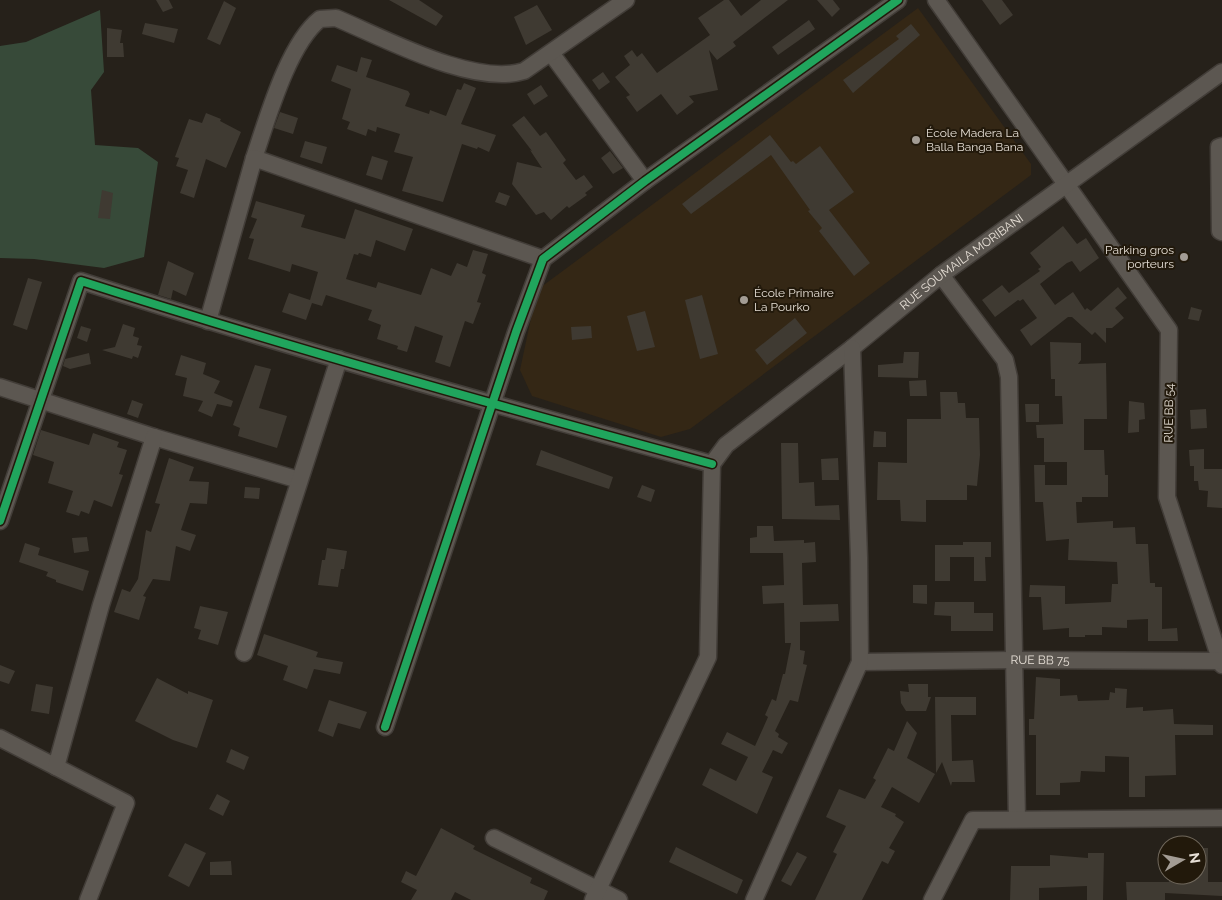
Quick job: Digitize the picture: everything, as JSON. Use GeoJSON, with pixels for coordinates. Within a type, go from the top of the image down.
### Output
{"type":"FeatureCollection","features":[{"type":"Feature","properties":{"kind":"street"},"geometry":{"type":"LineString","coordinates":[[208,321],[254,158],[284,74],[304,40],[320,19],[336,18],[442,62],[484,73],[500,75],[516,74],[524,71],[626,0]]}},
{"type":"Feature","properties":{"kind":"street"},"geometry":{"type":"LineString","coordinates":[[385,727],[492,404],[543,259],[645,180],[898,0]]}},
{"type":"Feature","properties":{"kind":"street","name":"RUE BB 54"},"geometry":{"type":"LineString","coordinates":[[936,0],[1169,330],[1167,497],[1221,663]]}},
{"type":"Feature","properties":{"kind":"street"},"geometry":{"type":"LineString","coordinates":[[551,53],[645,180]]}},
{"type":"Feature","properties":{"kind":"street","name":"RUE SOUMAILA MORIBANI"},"geometry":{"type":"LineString","coordinates":[[712,464],[726,445],[852,348],[941,276],[1222,72]]}},
{"type":"Feature","properties":{"kind":"street"},"geometry":{"type":"LineString","coordinates":[[1222,146],[1219,147],[1220,231],[1222,232]]}},
{"type":"Feature","properties":{"kind":"street"},"geometry":{"type":"LineString","coordinates":[[254,158],[543,259]]}},
{"type":"Feature","properties":{"kind":"street"},"geometry":{"type":"LineString","coordinates":[[941,276],[1005,360],[1009,377],[1017,820]]}},
{"type":"Feature","properties":{"kind":"street"},"geometry":{"type":"LineString","coordinates":[[0,521],[80,282],[492,404],[712,464],[708,657],[595,895]]}},
{"type":"Feature","properties":{"kind":"street"},"geometry":{"type":"LineString","coordinates":[[754,900],[860,662],[859,558],[852,348]]}},
{"type":"Feature","properties":{"kind":"street"},"geometry":{"type":"LineString","coordinates":[[244,653],[339,359]]}},
{"type":"Feature","properties":{"kind":"street"},"geometry":{"type":"LineString","coordinates":[[0,387],[154,437],[299,480]]}},
{"type":"Feature","properties":{"kind":"street"},"geometry":{"type":"LineString","coordinates":[[56,766],[100,606],[154,437]]}},
{"type":"Feature","properties":{"kind":"street","name":"RUE BB 75"},"geometry":{"type":"LineString","coordinates":[[860,662],[1014,660],[1221,663]]}},
{"type":"Feature","properties":{"kind":"street"},"geometry":{"type":"LineString","coordinates":[[0,738],[126,803],[88,900]]}},
{"type":"Feature","properties":{"kind":"street"},"geometry":{"type":"LineString","coordinates":[[932,900],[973,820],[1222,818]]}},
{"type":"Feature","properties":{"kind":"street"},"geometry":{"type":"LineString","coordinates":[[494,838],[595,895],[620,900]]}},
{"type":"Feature","properties":{"kind":"shaded area"},"geometry":{"type":"Polygon","coordinates":[[[918,8],[1031,164],[1031,175],[690,429],[661,437],[532,396],[520,370],[537,290],[918,8]]]}},
{"type":"Feature","properties":{"kind":"green space"},"geometry":{"type":"Polygon","coordinates":[[[100,10],[104,72],[91,90],[95,145],[138,148],[158,162],[144,257],[104,268],[34,259],[0,258],[0,46],[26,42],[100,10]]]}},
{"type":"Feature","properties":{"kind":"building"},"geometry":{"type":"Polygon","coordinates":[[[156,0],[169,0],[173,8],[163,12],[156,0]]]}},
{"type":"Feature","properties":{"kind":"building"},"geometry":{"type":"Polygon","coordinates":[[[389,0],[419,0],[443,16],[436,26],[389,0]]]}},
{"type":"Feature","properties":{"kind":"building"},"geometry":{"type":"Polygon","coordinates":[[[724,0],[729,0],[741,16],[761,0],[788,0],[733,42],[736,46],[717,60],[709,50],[718,90],[689,96],[694,102],[677,115],[661,94],[637,112],[626,97],[630,95],[615,77],[630,65],[624,56],[632,50],[637,57],[642,53],[657,73],[710,35],[698,18],[724,0]]]}},
{"type":"Feature","properties":{"kind":"building"},"geometry":{"type":"Polygon","coordinates":[[[817,0],[833,0],[840,9],[832,17],[817,0]]]}},
{"type":"Feature","properties":{"kind":"building"},"geometry":{"type":"Polygon","coordinates":[[[982,0],[1002,0],[1013,15],[1000,25],[982,0]]]}},
{"type":"Feature","properties":{"kind":"building"},"geometry":{"type":"Polygon","coordinates":[[[224,1],[236,8],[220,45],[207,39],[224,1]]]}},
{"type":"Feature","properties":{"kind":"building"},"geometry":{"type":"Polygon","coordinates":[[[537,5],[552,30],[526,45],[514,17],[537,5]]]}},
{"type":"Feature","properties":{"kind":"building"},"geometry":{"type":"Polygon","coordinates":[[[809,20],[815,29],[778,55],[772,47],[809,20]]]}},
{"type":"Feature","properties":{"kind":"building"},"geometry":{"type":"Polygon","coordinates":[[[145,23],[178,29],[174,43],[142,34],[145,23]]]}},
{"type":"Feature","properties":{"kind":"building"},"geometry":{"type":"Polygon","coordinates":[[[911,24],[920,35],[853,93],[843,80],[899,39],[896,36],[911,24]]]}},
{"type":"Feature","properties":{"kind":"building"},"geometry":{"type":"Polygon","coordinates":[[[107,28],[122,30],[120,43],[123,43],[124,57],[107,57],[107,28]]]}},
{"type":"Feature","properties":{"kind":"building"},"geometry":{"type":"Polygon","coordinates":[[[361,57],[372,60],[366,77],[408,91],[410,94],[405,106],[429,114],[430,110],[446,116],[457,89],[461,90],[464,83],[476,88],[461,124],[496,135],[489,152],[478,147],[477,149],[462,144],[443,202],[402,191],[413,157],[394,152],[400,134],[377,127],[376,132],[368,129],[366,136],[347,129],[350,122],[342,119],[351,89],[331,81],[337,65],[357,72],[361,57]]]}},
{"type":"Feature","properties":{"kind":"building"},"geometry":{"type":"Polygon","coordinates":[[[603,72],[610,82],[599,90],[592,80],[603,72]]]}},
{"type":"Feature","properties":{"kind":"building"},"geometry":{"type":"Polygon","coordinates":[[[541,85],[548,96],[534,105],[527,94],[541,85]]]}},
{"type":"Feature","properties":{"kind":"building"},"geometry":{"type":"Polygon","coordinates":[[[280,112],[298,118],[293,134],[274,128],[280,112]]]}},
{"type":"Feature","properties":{"kind":"building"},"geometry":{"type":"Polygon","coordinates":[[[206,113],[221,119],[220,121],[241,132],[226,168],[206,159],[194,198],[180,193],[188,170],[176,166],[179,158],[175,157],[189,119],[202,123],[206,113]]]}},
{"type":"Feature","properties":{"kind":"building"},"geometry":{"type":"Polygon","coordinates":[[[524,116],[540,136],[546,132],[566,160],[563,163],[576,180],[584,175],[593,187],[585,193],[587,195],[569,208],[567,206],[551,220],[544,212],[536,215],[512,184],[517,162],[542,168],[530,150],[532,151],[512,125],[524,116]]]}},
{"type":"Feature","properties":{"kind":"building"},"geometry":{"type":"Polygon","coordinates":[[[770,135],[791,162],[793,161],[796,164],[820,146],[854,192],[829,210],[870,263],[854,276],[819,231],[822,228],[808,211],[810,210],[771,155],[691,214],[682,204],[770,135]]]}},
{"type":"Feature","properties":{"kind":"building"},"geometry":{"type":"Polygon","coordinates":[[[305,141],[327,147],[322,164],[300,157],[305,141]]]}},
{"type":"Feature","properties":{"kind":"building"},"geometry":{"type":"Polygon","coordinates":[[[610,151],[623,168],[613,174],[601,158],[610,151]]]}},
{"type":"Feature","properties":{"kind":"building"},"geometry":{"type":"Polygon","coordinates":[[[372,156],[388,161],[382,180],[366,175],[372,156]]]}},
{"type":"Feature","properties":{"kind":"building"},"geometry":{"type":"Polygon","coordinates":[[[102,190],[113,193],[110,219],[98,218],[102,190]]]}},
{"type":"Feature","properties":{"kind":"building"},"geometry":{"type":"Polygon","coordinates":[[[499,192],[510,196],[506,206],[495,202],[499,192]]]}},
{"type":"Feature","properties":{"kind":"building"},"geometry":{"type":"Polygon","coordinates":[[[256,201],[305,215],[301,227],[345,239],[355,209],[413,229],[405,251],[376,240],[371,257],[359,253],[358,255],[354,254],[346,279],[376,288],[378,282],[421,295],[431,268],[451,276],[457,263],[467,267],[473,250],[488,254],[482,273],[486,275],[477,302],[481,303],[473,324],[465,321],[450,367],[435,362],[443,336],[415,326],[407,352],[397,349],[398,346],[377,339],[381,325],[368,320],[372,310],[326,295],[322,306],[312,303],[306,320],[282,312],[289,293],[310,300],[318,272],[292,264],[290,272],[248,259],[254,239],[249,238],[257,219],[251,217],[256,201]]]}},
{"type":"Feature","properties":{"kind":"building"},"geometry":{"type":"Polygon","coordinates":[[[1063,226],[1077,244],[1086,238],[1099,258],[1080,272],[1072,261],[1067,263],[1040,284],[1055,305],[1073,292],[1085,310],[1087,308],[1091,311],[1118,287],[1127,298],[1115,308],[1124,318],[1112,328],[1106,328],[1106,343],[1095,332],[1092,335],[1072,317],[1068,317],[1031,346],[1020,330],[1037,318],[1023,299],[1018,300],[995,317],[982,300],[1002,285],[1009,293],[1040,271],[1038,269],[1041,267],[1030,253],[1063,226]]]}},
{"type":"Feature","properties":{"kind":"building"},"geometry":{"type":"Polygon","coordinates":[[[168,261],[194,273],[186,296],[173,290],[171,299],[158,295],[168,261]]]}},
{"type":"Feature","properties":{"kind":"building"},"geometry":{"type":"Polygon","coordinates":[[[28,278],[42,282],[27,330],[13,325],[28,278]]]}},
{"type":"Feature","properties":{"kind":"building"},"geometry":{"type":"Polygon","coordinates":[[[702,295],[718,354],[700,359],[685,300],[702,295]]]}},
{"type":"Feature","properties":{"kind":"building"},"geometry":{"type":"Polygon","coordinates":[[[1191,307],[1202,310],[1199,321],[1188,319],[1191,307]]]}},
{"type":"Feature","properties":{"kind":"building"},"geometry":{"type":"Polygon","coordinates":[[[645,311],[655,347],[637,351],[627,316],[645,311]]]}},
{"type":"Feature","properties":{"kind":"building"},"geometry":{"type":"Polygon","coordinates":[[[795,318],[807,333],[767,365],[755,350],[795,318]]]}},
{"type":"Feature","properties":{"kind":"building"},"geometry":{"type":"Polygon","coordinates":[[[123,324],[135,328],[133,336],[139,338],[137,345],[142,346],[138,358],[133,356],[132,359],[102,350],[115,347],[123,324]]]}},
{"type":"Feature","properties":{"kind":"building"},"geometry":{"type":"Polygon","coordinates":[[[81,326],[91,329],[87,342],[77,338],[81,326]]]}},
{"type":"Feature","properties":{"kind":"building"},"geometry":{"type":"Polygon","coordinates":[[[591,326],[592,338],[572,340],[571,327],[591,326]]]}},
{"type":"Feature","properties":{"kind":"building"},"geometry":{"type":"Polygon","coordinates":[[[1050,342],[1081,343],[1081,360],[1078,364],[1106,363],[1107,419],[1084,419],[1084,450],[1104,450],[1105,475],[1108,475],[1108,497],[1082,497],[1082,502],[1076,502],[1077,523],[1113,521],[1113,528],[1135,527],[1136,544],[1148,544],[1150,583],[1155,583],[1155,587],[1162,587],[1162,629],[1177,628],[1178,641],[1148,641],[1148,619],[1127,620],[1127,628],[1102,627],[1102,635],[1085,635],[1085,637],[1069,637],[1069,628],[1043,630],[1041,597],[1029,597],[1030,585],[1065,586],[1065,604],[1111,602],[1112,584],[1118,584],[1117,562],[1068,560],[1069,539],[1046,541],[1043,502],[1035,502],[1034,465],[1045,465],[1045,485],[1067,485],[1067,462],[1044,462],[1044,438],[1037,438],[1036,425],[1063,424],[1062,396],[1055,396],[1055,379],[1051,379],[1050,342]]]}},
{"type":"Feature","properties":{"kind":"building"},"geometry":{"type":"Polygon","coordinates":[[[904,352],[919,352],[918,378],[878,377],[878,365],[903,363],[904,352]]]}},
{"type":"Feature","properties":{"kind":"building"},"geometry":{"type":"Polygon","coordinates":[[[89,353],[91,364],[70,369],[63,366],[65,359],[89,353]]]}},
{"type":"Feature","properties":{"kind":"building"},"geometry":{"type":"Polygon","coordinates":[[[181,355],[206,363],[203,374],[220,381],[214,393],[233,401],[231,407],[217,404],[212,417],[198,411],[203,401],[183,396],[187,378],[175,375],[181,355]]]}},
{"type":"Feature","properties":{"kind":"building"},"geometry":{"type":"Polygon","coordinates":[[[255,365],[271,369],[259,408],[287,416],[277,448],[238,436],[240,428],[233,425],[255,365]]]}},
{"type":"Feature","properties":{"kind":"building"},"geometry":{"type":"Polygon","coordinates":[[[926,380],[927,396],[910,396],[909,381],[926,380]]]}},
{"type":"Feature","properties":{"kind":"building"},"geometry":{"type":"Polygon","coordinates":[[[940,392],[957,392],[958,403],[965,403],[966,418],[979,418],[980,455],[977,486],[967,485],[967,500],[926,500],[926,522],[901,521],[900,500],[877,500],[878,462],[907,463],[907,419],[941,419],[940,392]]]}},
{"type":"Feature","properties":{"kind":"building"},"geometry":{"type":"Polygon","coordinates":[[[132,400],[143,404],[138,418],[127,414],[132,400]]]}},
{"type":"Feature","properties":{"kind":"building"},"geometry":{"type":"Polygon","coordinates":[[[1129,401],[1144,403],[1145,419],[1139,420],[1139,432],[1128,433],[1129,401]]]}},
{"type":"Feature","properties":{"kind":"building"},"geometry":{"type":"Polygon","coordinates":[[[1025,404],[1039,404],[1039,422],[1026,422],[1025,404]]]}},
{"type":"Feature","properties":{"kind":"building"},"geometry":{"type":"Polygon","coordinates":[[[1206,409],[1207,428],[1191,429],[1190,410],[1206,409]]]}},
{"type":"Feature","properties":{"kind":"building"},"geometry":{"type":"Polygon","coordinates":[[[41,430],[89,445],[93,433],[119,442],[117,447],[127,450],[119,474],[123,475],[112,507],[94,500],[89,514],[81,511],[79,516],[66,512],[73,491],[48,483],[54,462],[33,455],[41,430]]]}},
{"type":"Feature","properties":{"kind":"building"},"geometry":{"type":"Polygon","coordinates":[[[874,431],[886,432],[886,447],[873,447],[874,431]]]}},
{"type":"Feature","properties":{"kind":"building"},"geometry":{"type":"Polygon","coordinates":[[[781,443],[798,443],[799,483],[814,482],[815,506],[839,505],[840,520],[782,519],[781,443]]]}},
{"type":"Feature","properties":{"kind":"building"},"geometry":{"type":"Polygon","coordinates":[[[1204,449],[1204,469],[1222,469],[1222,508],[1207,507],[1208,491],[1199,490],[1198,481],[1194,481],[1194,466],[1190,466],[1189,450],[1204,449]]]}},
{"type":"Feature","properties":{"kind":"building"},"geometry":{"type":"Polygon","coordinates":[[[541,450],[613,477],[609,489],[536,465],[541,450]]]}},
{"type":"Feature","properties":{"kind":"building"},"geometry":{"type":"Polygon","coordinates":[[[169,458],[194,467],[189,481],[209,482],[207,504],[190,503],[181,530],[196,535],[190,551],[176,546],[170,581],[153,579],[143,596],[146,597],[139,620],[114,612],[122,589],[130,592],[138,579],[146,530],[151,532],[160,504],[155,503],[169,458]]]}},
{"type":"Feature","properties":{"kind":"building"},"geometry":{"type":"Polygon","coordinates":[[[838,458],[839,480],[822,480],[821,459],[838,458]]]}},
{"type":"Feature","properties":{"kind":"building"},"geometry":{"type":"Polygon","coordinates":[[[642,485],[655,490],[651,502],[637,497],[642,485]]]}},
{"type":"Feature","properties":{"kind":"building"},"geometry":{"type":"Polygon","coordinates":[[[245,487],[260,488],[259,499],[244,498],[245,487]]]}},
{"type":"Feature","properties":{"kind":"building"},"geometry":{"type":"Polygon","coordinates":[[[757,526],[773,526],[774,541],[804,540],[804,543],[815,542],[816,562],[802,563],[803,605],[838,604],[839,621],[800,622],[800,650],[805,651],[803,664],[807,665],[798,702],[790,700],[775,731],[779,734],[778,737],[788,743],[782,754],[773,750],[762,772],[773,777],[757,814],[702,785],[710,768],[736,781],[748,757],[721,744],[727,732],[755,746],[768,717],[765,715],[772,699],[776,701],[783,674],[785,674],[791,643],[785,643],[784,603],[763,604],[762,586],[784,585],[783,553],[750,553],[750,538],[757,537],[757,526]]]}},
{"type":"Feature","properties":{"kind":"building"},"geometry":{"type":"Polygon","coordinates":[[[87,537],[89,551],[74,553],[72,538],[87,537]]]}},
{"type":"Feature","properties":{"kind":"building"},"geometry":{"type":"Polygon","coordinates":[[[963,542],[991,542],[991,557],[985,557],[986,581],[974,581],[974,557],[950,557],[950,581],[935,581],[935,545],[963,545],[963,542]]]}},
{"type":"Feature","properties":{"kind":"building"},"geometry":{"type":"Polygon","coordinates":[[[25,543],[40,548],[38,555],[89,571],[83,591],[56,582],[56,580],[46,576],[48,572],[19,562],[25,543]]]}},
{"type":"Feature","properties":{"kind":"building"},"geometry":{"type":"Polygon","coordinates":[[[327,548],[347,551],[338,587],[318,585],[322,560],[325,560],[327,548]]]}},
{"type":"Feature","properties":{"kind":"building"},"geometry":{"type":"Polygon","coordinates":[[[913,585],[927,585],[927,604],[913,603],[913,585]]]}},
{"type":"Feature","properties":{"kind":"building"},"geometry":{"type":"Polygon","coordinates":[[[935,602],[974,602],[974,613],[993,613],[993,631],[951,631],[951,616],[934,615],[935,602]]]}},
{"type":"Feature","properties":{"kind":"building"},"geometry":{"type":"Polygon","coordinates":[[[200,606],[228,612],[218,645],[198,639],[201,630],[194,628],[200,606]]]}},
{"type":"Feature","properties":{"kind":"building"},"geometry":{"type":"Polygon","coordinates":[[[264,634],[318,652],[316,657],[343,662],[340,674],[314,669],[307,689],[283,680],[288,666],[257,655],[264,634]]]}},
{"type":"Feature","properties":{"kind":"building"},"geometry":{"type":"Polygon","coordinates":[[[0,665],[15,671],[9,684],[0,681],[0,665]]]}},
{"type":"Feature","properties":{"kind":"building"},"geometry":{"type":"Polygon","coordinates":[[[1036,677],[1060,679],[1060,696],[1077,695],[1078,701],[1109,700],[1110,692],[1115,693],[1115,688],[1127,689],[1126,708],[1143,707],[1143,711],[1173,709],[1174,724],[1213,725],[1213,735],[1175,735],[1176,775],[1145,776],[1145,797],[1129,797],[1129,757],[1105,756],[1105,772],[1081,771],[1080,782],[1060,783],[1060,795],[1036,795],[1036,735],[1029,735],[1029,719],[1034,719],[1036,677]]]}},
{"type":"Feature","properties":{"kind":"building"},"geometry":{"type":"Polygon","coordinates":[[[157,678],[188,694],[188,691],[213,700],[197,748],[173,740],[135,721],[157,678]]]}},
{"type":"Feature","properties":{"kind":"building"},"geometry":{"type":"Polygon","coordinates":[[[36,684],[53,687],[49,714],[31,711],[36,684]]]}},
{"type":"Feature","properties":{"kind":"building"},"geometry":{"type":"Polygon","coordinates":[[[908,684],[928,684],[928,697],[931,697],[926,711],[906,711],[901,703],[900,691],[909,692],[908,684]]]}},
{"type":"Feature","properties":{"kind":"building"},"geometry":{"type":"Polygon","coordinates":[[[935,697],[976,697],[976,715],[951,715],[952,761],[973,760],[975,782],[952,782],[951,786],[942,762],[936,773],[935,697]]]}},
{"type":"Feature","properties":{"kind":"building"},"geometry":{"type":"Polygon","coordinates":[[[329,700],[367,712],[360,729],[338,723],[333,737],[318,731],[329,700]]]}},
{"type":"Feature","properties":{"kind":"building"},"geometry":{"type":"Polygon","coordinates":[[[907,721],[917,733],[907,758],[935,774],[919,803],[892,787],[881,807],[896,814],[895,816],[904,822],[889,848],[895,851],[888,864],[882,861],[862,900],[815,900],[837,854],[833,852],[846,826],[826,817],[839,789],[865,799],[876,780],[873,778],[888,748],[894,751],[907,721]]]}},
{"type":"Feature","properties":{"kind":"building"},"geometry":{"type":"Polygon","coordinates":[[[231,749],[249,757],[244,770],[226,762],[231,749]]]}},
{"type":"Feature","properties":{"kind":"building"},"geometry":{"type":"Polygon","coordinates":[[[217,794],[230,801],[223,816],[209,809],[217,794]]]}},
{"type":"Feature","properties":{"kind":"building"},"geometry":{"type":"Polygon","coordinates":[[[441,828],[475,846],[473,849],[532,878],[530,883],[548,891],[544,900],[471,900],[455,892],[451,900],[411,900],[417,890],[401,882],[406,871],[416,876],[441,828]]]}},
{"type":"Feature","properties":{"kind":"building"},"geometry":{"type":"Polygon","coordinates":[[[185,843],[206,853],[189,887],[168,876],[185,843]]]}},
{"type":"Feature","properties":{"kind":"building"},"geometry":{"type":"Polygon","coordinates":[[[676,847],[743,880],[737,894],[669,862],[676,847]]]}},
{"type":"Feature","properties":{"kind":"building"},"geometry":{"type":"Polygon","coordinates":[[[1208,848],[1208,882],[1222,882],[1222,896],[1165,893],[1165,900],[1127,900],[1126,882],[1157,882],[1157,885],[1207,885],[1208,848]]]}},
{"type":"Feature","properties":{"kind":"building"},"geometry":{"type":"Polygon","coordinates":[[[797,852],[807,857],[791,886],[781,881],[797,852]]]}},
{"type":"Feature","properties":{"kind":"building"},"geometry":{"type":"Polygon","coordinates":[[[1088,853],[1104,853],[1103,900],[1087,900],[1087,886],[1039,888],[1039,900],[1010,900],[1011,866],[1050,866],[1050,855],[1088,858],[1088,853]]]}},
{"type":"Feature","properties":{"kind":"building"},"geometry":{"type":"Polygon","coordinates":[[[231,861],[232,875],[210,875],[210,862],[231,861]]]}},
{"type":"Feature","properties":{"kind":"cycle path"},"geometry":{"type":"LineString","coordinates":[[385,727],[516,332],[543,259],[645,181],[898,0]]}},
{"type":"Feature","properties":{"kind":"cycle path"},"geometry":{"type":"LineString","coordinates":[[0,521],[81,281],[238,330],[396,376],[712,464]]}},
{"type":"Feature","properties":{"kind":"place","name":"École Madera La Balla Banga Bana"},"geometry":{"type":"Point","coordinates":[916,140]}},
{"type":"Feature","properties":{"kind":"place","name":"Parking gros porteurs"},"geometry":{"type":"Point","coordinates":[1184,257]}},
{"type":"Feature","properties":{"kind":"place","name":"École Primaire La Pourko"},"geometry":{"type":"Point","coordinates":[744,300]}}]}
